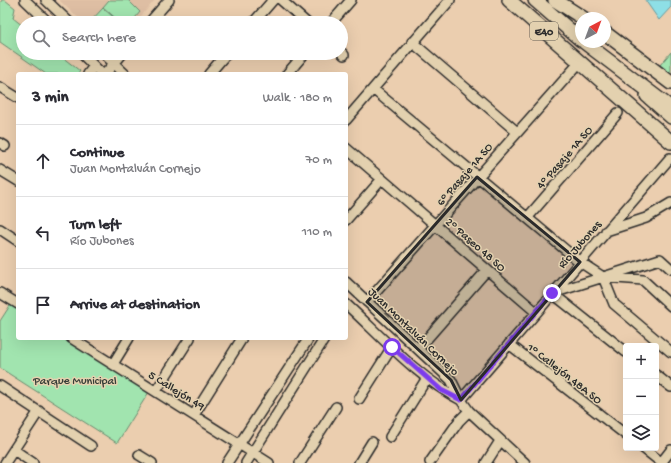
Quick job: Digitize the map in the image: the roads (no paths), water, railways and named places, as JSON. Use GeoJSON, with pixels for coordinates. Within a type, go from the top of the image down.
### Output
{"type":"FeatureCollection","features":[{"type":"Feature","properties":{"kind":"highway","name":"E40"},"geometry":{"type":"LineString","coordinates":[[509,0],[636,110]]}},
{"type":"Feature","properties":{"kind":"highway","name":"E40"},"geometry":{"type":"LineString","coordinates":[[535,0],[575,34]]}},
{"type":"Feature","properties":{"kind":"highway"},"geometry":{"type":"LineString","coordinates":[[555,0],[575,12]]}},
{"type":"Feature","properties":{"kind":"highway"},"geometry":{"type":"LineString","coordinates":[[611,38],[671,84]]}},
{"type":"Feature","properties":{"kind":"highway"},"geometry":{"type":"LineString","coordinates":[[592,48],[671,108]]}},
{"type":"Feature","properties":{"kind":"highway"},"geometry":{"type":"LineString","coordinates":[[636,110],[671,142]]}},
{"type":"Feature","properties":{"kind":"main road"},"geometry":{"type":"LineString","coordinates":[[591,48],[671,118]]}},
{"type":"Feature","properties":{"kind":"main road"},"geometry":{"type":"LineString","coordinates":[[636,110],[671,137]]}},
{"type":"Feature","properties":{"kind":"street"},"geometry":{"type":"LineString","coordinates":[[25,0],[42,16]]}},
{"type":"Feature","properties":{"kind":"street"},"geometry":{"type":"LineString","coordinates":[[46,0],[63,16]]}},
{"type":"Feature","properties":{"kind":"street"},"geometry":{"type":"LineString","coordinates":[[155,16],[169,0]]}},
{"type":"Feature","properties":{"kind":"street"},"geometry":{"type":"LineString","coordinates":[[259,16],[273,0]]}},
{"type":"Feature","properties":{"kind":"street"},"geometry":{"type":"LineString","coordinates":[[281,0],[299,16]]}},
{"type":"Feature","properties":{"kind":"street"},"geometry":{"type":"LineString","coordinates":[[337,16],[351,0]]}},
{"type":"Feature","properties":{"kind":"street"},"geometry":{"type":"LineString","coordinates":[[348,118],[412,42],[450,0]]}},
{"type":"Feature","properties":{"kind":"street"},"geometry":{"type":"LineString","coordinates":[[412,42],[517,132]]}},
{"type":"Feature","properties":{"kind":"street"},"geometry":{"type":"LineString","coordinates":[[88,60],[102,72]]}},
{"type":"Feature","properties":{"kind":"street"},"geometry":{"type":"LineString","coordinates":[[110,60],[123,72]]}},
{"type":"Feature","properties":{"kind":"street"},"geometry":{"type":"LineString","coordinates":[[106,72],[117,60]]}},
{"type":"Feature","properties":{"kind":"street"},"geometry":{"type":"LineString","coordinates":[[211,72],[221,60]]}},
{"type":"Feature","properties":{"kind":"street"},"geometry":{"type":"LineString","coordinates":[[289,72],[299,60]]}},
{"type":"Feature","properties":{"kind":"street","name":"6° Pasaje 1A SO"},"geometry":{"type":"LineString","coordinates":[[367,302],[477,176],[580,62]]}},
{"type":"Feature","properties":{"kind":"street"},"geometry":{"type":"LineString","coordinates":[[90,72],[94,66]]}},
{"type":"Feature","properties":{"kind":"street"},"geometry":{"type":"LineString","coordinates":[[0,87],[16,97]]}},
{"type":"Feature","properties":{"kind":"street"},"geometry":{"type":"LineString","coordinates":[[373,89],[580,262],[604,277],[643,280],[671,306]]}},
{"type":"Feature","properties":{"kind":"street","name":"4° Pasaje 1A SO"},"geometry":{"type":"LineString","coordinates":[[528,217],[618,113]]}},
{"type":"Feature","properties":{"kind":"street","name":"2° Paseo 48 SO"},"geometry":{"type":"LineString","coordinates":[[348,150],[536,312]]}},
{"type":"Feature","properties":{"kind":"street","name":"Río Jubones"},"geometry":{"type":"LineString","coordinates":[[461,400],[670,158]]}},
{"type":"Feature","properties":{"kind":"street"},"geometry":{"type":"LineString","coordinates":[[0,170],[16,180]]}},
{"type":"Feature","properties":{"kind":"street"},"geometry":{"type":"LineString","coordinates":[[348,218],[382,179]]}},
{"type":"Feature","properties":{"kind":"street"},"geometry":{"type":"LineString","coordinates":[[606,231],[646,218],[671,203]]}},
{"type":"Feature","properties":{"kind":"street"},"geometry":{"type":"LineString","coordinates":[[0,229],[16,239]]}},
{"type":"Feature","properties":{"kind":"street"},"geometry":{"type":"LineString","coordinates":[[552,293],[660,259],[671,269]]}},
{"type":"Feature","properties":{"kind":"street"},"geometry":{"type":"LineString","coordinates":[[418,349],[487,270]]}},
{"type":"Feature","properties":{"kind":"street"},"geometry":{"type":"LineString","coordinates":[[604,277],[614,304],[671,352]]}},
{"type":"Feature","properties":{"kind":"street","name":"Juan Montalván Cornejo"},"geometry":{"type":"LineString","coordinates":[[348,284],[451,380],[461,400],[469,411],[525,463]]}},
{"type":"Feature","properties":{"kind":"street"},"geometry":{"type":"LineString","coordinates":[[348,302],[357,292]]}},
{"type":"Feature","properties":{"kind":"street"},"geometry":{"type":"LineString","coordinates":[[0,293],[16,303]]}},
{"type":"Feature","properties":{"kind":"street"},"geometry":{"type":"LineString","coordinates":[[552,293],[623,350]]}},
{"type":"Feature","properties":{"kind":"street","name":"Juan Montalván Cornejo"},"geometry":{"type":"LineString","coordinates":[[348,306],[441,390],[461,400]]}},
{"type":"Feature","properties":{"kind":"street","name":"5 Callejón 49"},"geometry":{"type":"LineString","coordinates":[[74,340],[269,463]]}},
{"type":"Feature","properties":{"kind":"street"},"geometry":{"type":"LineString","coordinates":[[113,364],[129,340]]}},
{"type":"Feature","properties":{"kind":"street"},"geometry":{"type":"LineString","coordinates":[[156,391],[189,340]]}},
{"type":"Feature","properties":{"kind":"street"},"geometry":{"type":"LineString","coordinates":[[194,415],[240,340]]}},
{"type":"Feature","properties":{"kind":"street"},"geometry":{"type":"LineString","coordinates":[[227,463],[308,340]]}},
{"type":"Feature","properties":{"kind":"street"},"geometry":{"type":"LineString","coordinates":[[246,463],[324,340]]}},
{"type":"Feature","properties":{"kind":"street","name":"1° Callejón 48A SO"},"geometry":{"type":"LineString","coordinates":[[509,344],[623,433]]}},
{"type":"Feature","properties":{"kind":"street"},"geometry":{"type":"LineString","coordinates":[[359,400],[392,347]]}},
{"type":"Feature","properties":{"kind":"street"},"geometry":{"type":"LineString","coordinates":[[659,377],[671,387]]}},
{"type":"Feature","properties":{"kind":"street"},"geometry":{"type":"LineString","coordinates":[[390,437],[427,378]]}},
{"type":"Feature","properties":{"kind":"street"},"geometry":{"type":"LineString","coordinates":[[0,386],[91,446]]}},
{"type":"Feature","properties":{"kind":"street"},"geometry":{"type":"LineString","coordinates":[[300,463],[336,407]]}},
{"type":"Feature","properties":{"kind":"street"},"geometry":{"type":"LineString","coordinates":[[430,462],[459,421],[469,411]]}},
{"type":"Feature","properties":{"kind":"street"},"geometry":{"type":"LineString","coordinates":[[5,463],[39,412]]}},
{"type":"Feature","properties":{"kind":"street"},"geometry":{"type":"LineString","coordinates":[[486,463],[500,441]]}},
{"type":"Feature","properties":{"kind":"street"},"geometry":{"type":"LineString","coordinates":[[359,463],[372,442]]}},
{"type":"Feature","properties":{"kind":"street"},"geometry":{"type":"LineString","coordinates":[[14,450],[33,463]]}},
{"type":"Feature","properties":{"kind":"street"},"geometry":{"type":"LineString","coordinates":[[647,451],[662,463],[671,450]]}},
{"type":"Feature","properties":{"kind":"street"},"geometry":{"type":"LineString","coordinates":[[140,455],[152,463]]}},
{"type":"Feature","properties":{"kind":"water"},"geometry":{"type":"Polygon","coordinates":[[[645,0],[671,0],[671,7],[659,20],[645,0]]]}},
{"type":"Feature","properties":{"kind":"park label","name":"Parque Municipal"},"geometry":{"type":"Point","coordinates":[75,380]}}]}
